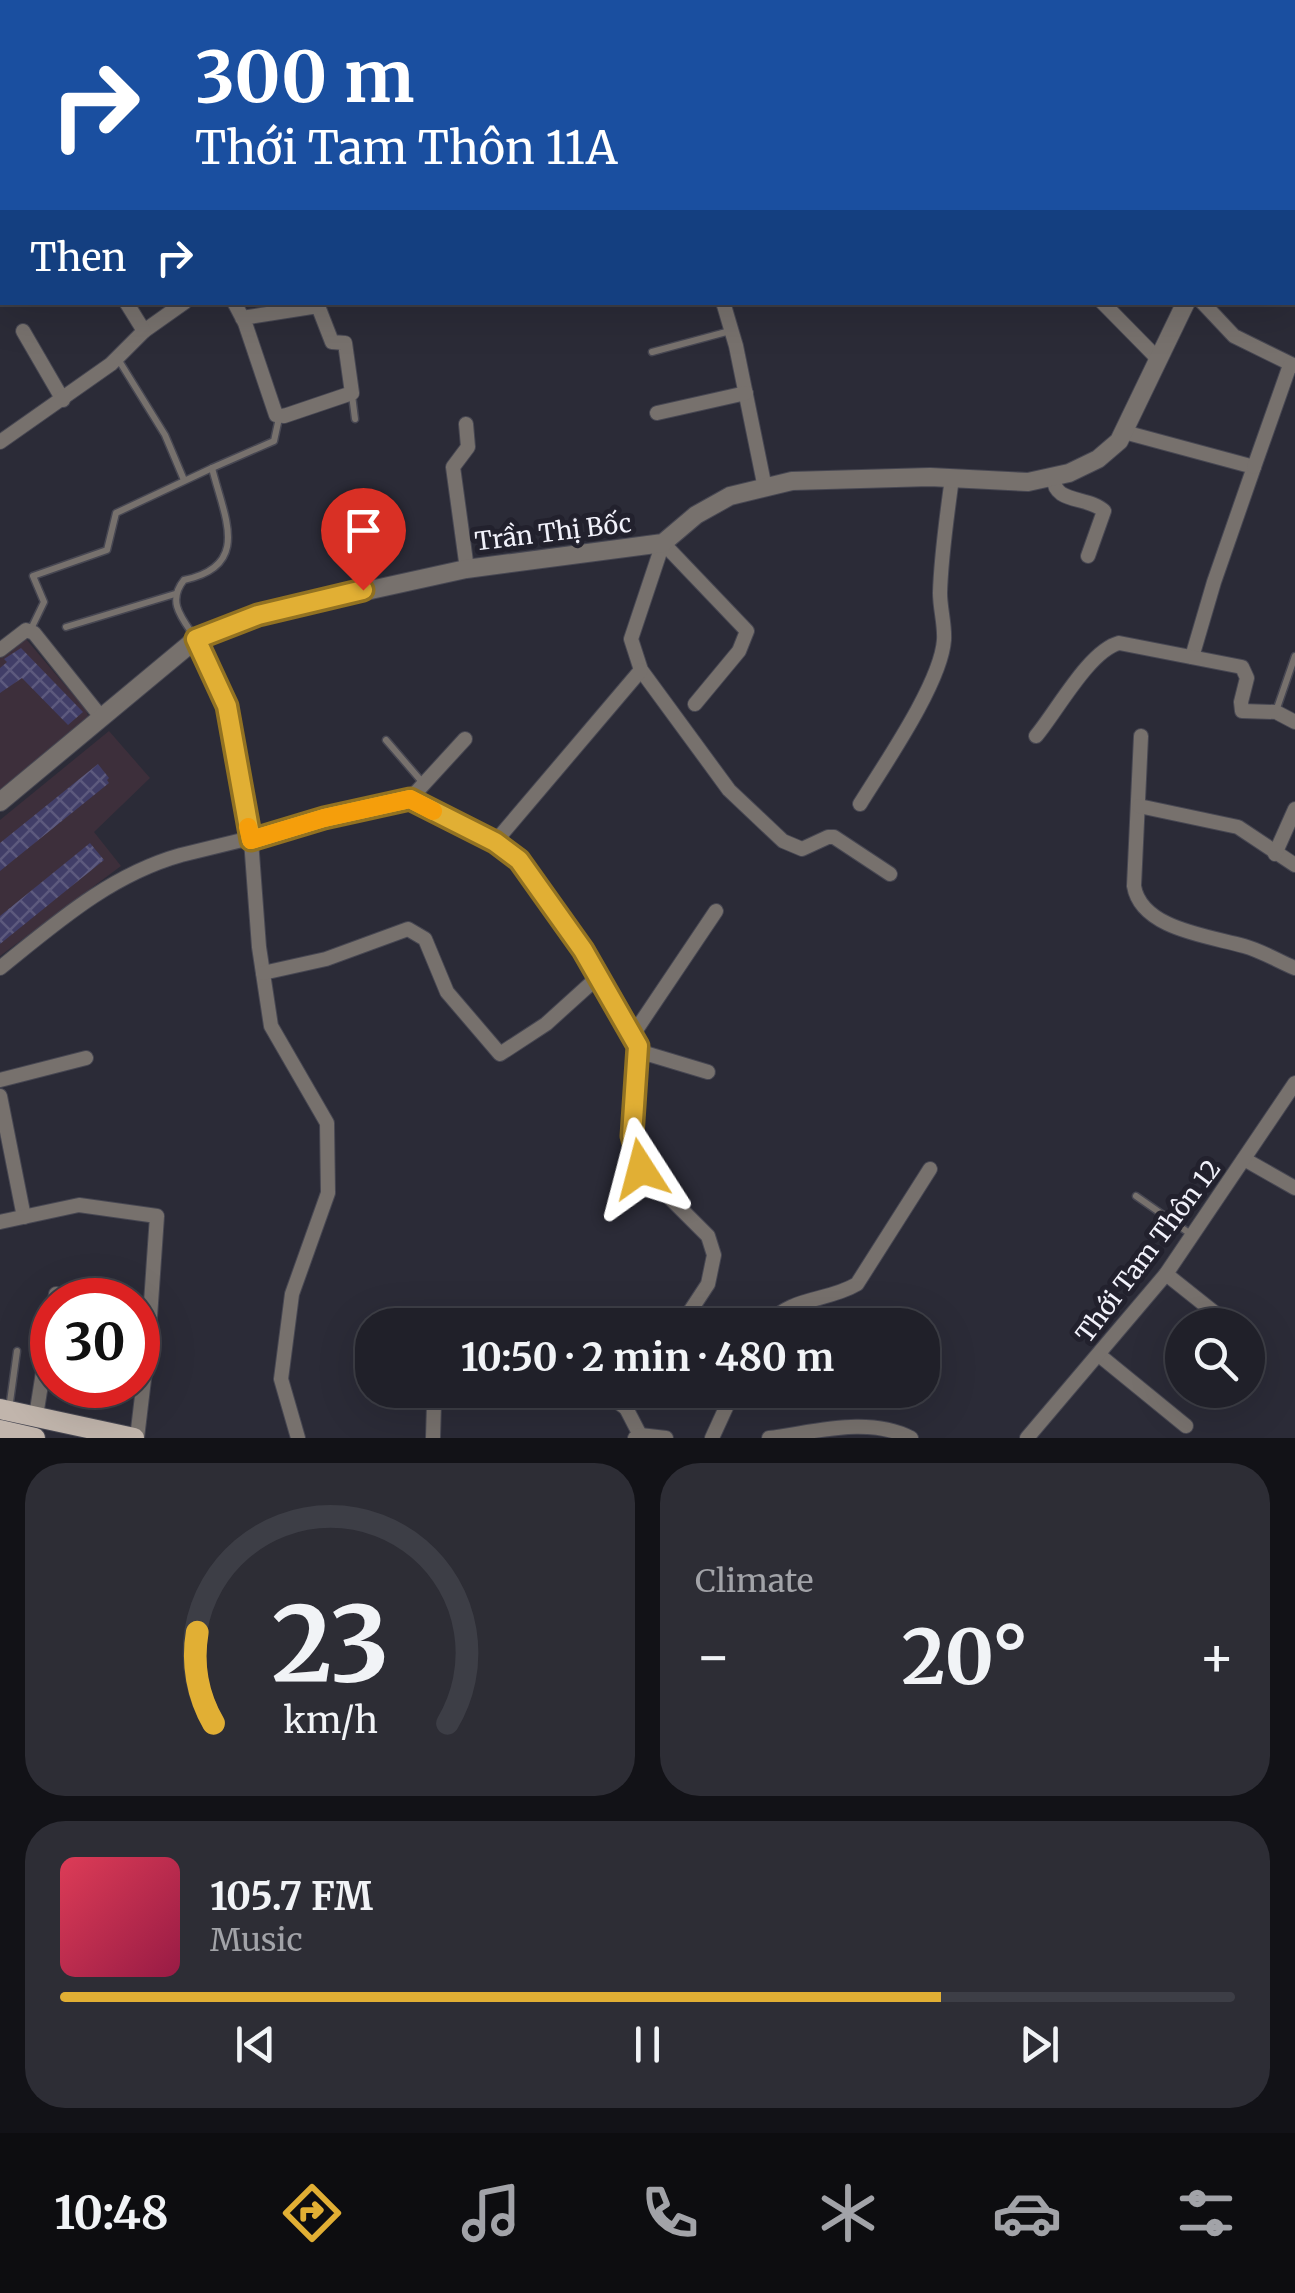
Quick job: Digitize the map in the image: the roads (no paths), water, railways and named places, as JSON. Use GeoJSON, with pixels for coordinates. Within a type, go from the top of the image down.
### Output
{"type":"FeatureCollection","features":[{"type":"Feature","properties":{"kind":"main road"},"geometry":{"type":"LineString","coordinates":[[3,1416],[36,1416],[136,1438]]}},
{"type":"Feature","properties":{"kind":"main road"},"geometry":{"type":"LineString","coordinates":[[3,1416],[35,1438]]}},
{"type":"Feature","properties":{"kind":"street"},"geometry":{"type":"LineString","coordinates":[[128,305],[144,331]]}},
{"type":"Feature","properties":{"kind":"street"},"geometry":{"type":"LineString","coordinates":[[0,442],[63,400],[181,305]]}},
{"type":"Feature","properties":{"kind":"street"},"geometry":{"type":"LineString","coordinates":[[236,305],[274,412],[280,416],[352,393],[346,343],[332,342],[318,306],[242,318]]}},
{"type":"Feature","properties":{"kind":"street"},"geometry":{"type":"LineString","coordinates":[[725,305],[765,488]]}},
{"type":"Feature","properties":{"kind":"street"},"geometry":{"type":"LineString","coordinates":[[1105,305],[1158,359]]}},
{"type":"Feature","properties":{"kind":"street","name":"Trần Thị Bốc"},"geometry":{"type":"LineString","coordinates":[[0,802],[196,639],[258,615],[467,569],[663,544],[696,515],[730,496],[792,481],[952,478],[1028,482],[1054,477],[1098,459],[1119,441],[1185,305]]}},
{"type":"Feature","properties":{"kind":"street"},"geometry":{"type":"LineString","coordinates":[[1192,657],[1214,582],[1293,366],[1234,336],[1205,305]]}},
{"type":"Feature","properties":{"kind":"street"},"geometry":{"type":"LineString","coordinates":[[23,331],[63,400]]}},
{"type":"Feature","properties":{"kind":"street"},"geometry":{"type":"LineString","coordinates":[[657,412],[746,393]]}},
{"type":"Feature","properties":{"kind":"street"},"geometry":{"type":"LineString","coordinates":[[466,424],[468,447],[453,466],[467,569]]}},
{"type":"Feature","properties":{"kind":"street"},"geometry":{"type":"LineString","coordinates":[[1124,432],[1254,467]]}},
{"type":"Feature","properties":{"kind":"street"},"geometry":{"type":"LineString","coordinates":[[1054,477],[1057,492],[1103,509],[1088,556]]}},
{"type":"Feature","properties":{"kind":"street"},"geometry":{"type":"LineString","coordinates":[[860,804],[907,729],[944,642],[940,597],[952,478]]}},
{"type":"Feature","properties":{"kind":"street"},"geometry":{"type":"LineString","coordinates":[[695,704],[739,651],[747,631],[663,544],[631,639],[641,670],[729,790],[783,841],[802,850],[828,836],[834,837],[890,874]]}},
{"type":"Feature","properties":{"kind":"street"},"geometry":{"type":"LineString","coordinates":[[0,650],[20,632],[30,632],[101,717]]}},
{"type":"Feature","properties":{"kind":"street"},"geometry":{"type":"LineString","coordinates":[[196,639],[227,706],[251,840],[271,1026],[326,1123],[328,1192],[292,1294],[281,1379],[298,1438]]}},
{"type":"Feature","properties":{"kind":"street"},"geometry":{"type":"LineString","coordinates":[[1036,736],[1094,660],[1120,643],[1242,668],[1247,678],[1242,712],[1276,712],[1295,722]]}},
{"type":"Feature","properties":{"kind":"street"},"geometry":{"type":"LineString","coordinates":[[495,842],[641,670]]}},
{"type":"Feature","properties":{"kind":"street"},"geometry":{"type":"LineString","coordinates":[[1142,736],[1136,900],[1156,918],[1201,936],[1249,948],[1295,968]]}},
{"type":"Feature","properties":{"kind":"street"},"geometry":{"type":"LineString","coordinates":[[0,968],[91,896],[145,865],[410,799],[466,739]]}},
{"type":"Feature","properties":{"kind":"street"},"geometry":{"type":"LineString","coordinates":[[410,799],[495,842],[519,860],[598,977],[635,1044],[708,1072]]}},
{"type":"Feature","properties":{"kind":"street"},"geometry":{"type":"LineString","coordinates":[[1139,806],[1238,827],[1295,865]]}},
{"type":"Feature","properties":{"kind":"street"},"geometry":{"type":"LineString","coordinates":[[1275,854],[1295,809]]}},
{"type":"Feature","properties":{"kind":"street"},"geometry":{"type":"LineString","coordinates":[[692,1308],[708,1284],[714,1255],[708,1236],[641,1169],[632,1136],[635,1044],[716,911]]}},
{"type":"Feature","properties":{"kind":"street"},"geometry":{"type":"LineString","coordinates":[[263,972],[326,959],[408,929],[425,938],[447,992],[500,1054],[546,1024],[598,977]]}},
{"type":"Feature","properties":{"kind":"street"},"geometry":{"type":"LineString","coordinates":[[0,1080],[86,1058]]}},
{"type":"Feature","properties":{"kind":"street","name":"Thới Tam Thôn 12"},"geometry":{"type":"LineString","coordinates":[[1027,1438],[1166,1274],[1295,1083]]}},
{"type":"Feature","properties":{"kind":"street"},"geometry":{"type":"LineString","coordinates":[[0,1096],[24,1217]]}},
{"type":"Feature","properties":{"kind":"street"},"geometry":{"type":"LineString","coordinates":[[1244,1160],[1295,1188]]}},
{"type":"Feature","properties":{"kind":"street"},"geometry":{"type":"LineString","coordinates":[[788,1308],[857,1284],[930,1168]]}},
{"type":"Feature","properties":{"kind":"street"},"geometry":{"type":"LineString","coordinates":[[0,1222],[80,1205],[156,1216],[148,1346],[136,1438]]}},
{"type":"Feature","properties":{"kind":"street"},"geometry":{"type":"LineString","coordinates":[[1166,1274],[1209,1308]]}},
{"type":"Feature","properties":{"kind":"street"},"geometry":{"type":"LineString","coordinates":[[1100,1356],[1186,1426]]}},
{"type":"Feature","properties":{"kind":"street"},"geometry":{"type":"LineString","coordinates":[[36,1416],[37,1408]]}},
{"type":"Feature","properties":{"kind":"street"},"geometry":{"type":"LineString","coordinates":[[432,1438],[434,1408]]}},
{"type":"Feature","properties":{"kind":"street"},"geometry":{"type":"LineString","coordinates":[[626,1408],[637,1436],[666,1438]]}},
{"type":"Feature","properties":{"kind":"street"},"geometry":{"type":"LineString","coordinates":[[712,1438],[726,1408]]}},
{"type":"Feature","properties":{"kind":"street"},"geometry":{"type":"LineString","coordinates":[[769,1438],[858,1426],[891,1428],[911,1438]]}},
{"type":"Feature","properties":{"kind":"lane"},"geometry":{"type":"LineString","coordinates":[[652,352],[731,330]]}},
{"type":"Feature","properties":{"kind":"lane"},"geometry":{"type":"LineString","coordinates":[[117,358],[165,435],[184,480]]}},
{"type":"Feature","properties":{"kind":"lane"},"geometry":{"type":"LineString","coordinates":[[352,393],[356,419]]}},
{"type":"Feature","properties":{"kind":"lane"},"geometry":{"type":"LineString","coordinates":[[30,632],[44,602],[33,576],[107,550],[116,513],[274,440],[280,416]]}},
{"type":"Feature","properties":{"kind":"lane"},"geometry":{"type":"LineString","coordinates":[[196,639],[176,608],[175,594],[184,580],[204,576],[226,558],[227,530],[212,468]]}},
{"type":"Feature","properties":{"kind":"lane"},"geometry":{"type":"LineString","coordinates":[[66,627],[175,594]]}},
{"type":"Feature","properties":{"kind":"lane"},"geometry":{"type":"LineString","coordinates":[[1276,712],[1295,656]]}},
{"type":"Feature","properties":{"kind":"lane"},"geometry":{"type":"LineString","coordinates":[[386,740],[424,784]]}},
{"type":"Feature","properties":{"kind":"lane"},"geometry":{"type":"LineString","coordinates":[[1136,1196],[1193,1236]]}},
{"type":"Feature","properties":{"kind":"lane"},"geometry":{"type":"LineString","coordinates":[[3,1416],[17,1350]]}}]}
